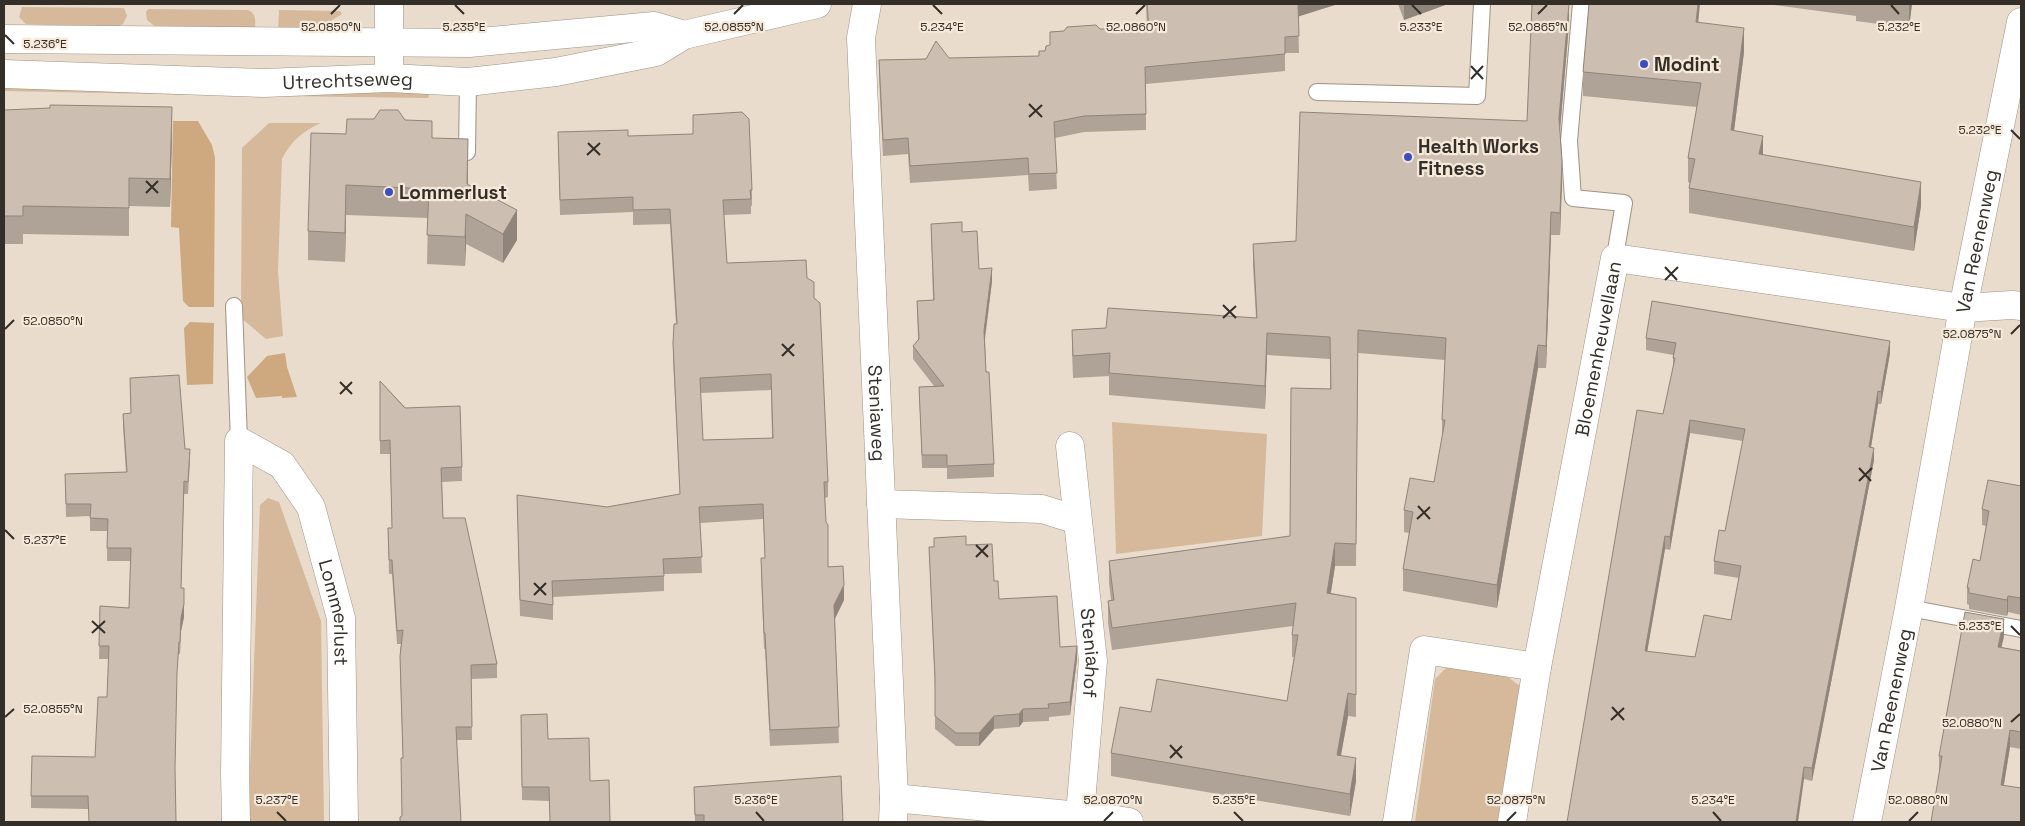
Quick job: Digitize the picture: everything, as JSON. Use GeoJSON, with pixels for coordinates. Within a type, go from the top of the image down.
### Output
{"type":"FeatureCollection","features":[{"type":"Feature","properties":{"kind":"street"},"geometry":{"type":"LineString","coordinates":[[389,4],[389,78]]}},
{"type":"Feature","properties":{"kind":"street","name":"Utrechtseweg"},"geometry":{"type":"LineString","coordinates":[[4,74],[264,83],[389,78],[468,82],[556,72],[656,52],[684,35],[818,4]]}},
{"type":"Feature","properties":{"kind":"street","name":"Steniaweg"},"geometry":{"type":"LineString","coordinates":[[868,4],[861,38],[893,810]]}},
{"type":"Feature","properties":{"kind":"street","name":"Van Reenenweg"},"geometry":{"type":"LineString","coordinates":[[1867,822],[1909,608],[1963,308],[2021,22]]}},
{"type":"Feature","properties":{"kind":"street","name":"Utrechtseweg"},"geometry":{"type":"LineString","coordinates":[[4,39],[469,43],[654,26],[684,35]]}},
{"type":"Feature","properties":{"kind":"street","name":"Bloemenheuvellaan"},"geometry":{"type":"LineString","coordinates":[[1512,822],[1537,667],[1615,258],[1963,308]]}},
{"type":"Feature","properties":{"kind":"street"},"geometry":{"type":"LineString","coordinates":[[1963,308],[2021,306]]}},
{"type":"Feature","properties":{"kind":"street"},"geometry":{"type":"LineString","coordinates":[[236,822],[238,441]]}},
{"type":"Feature","properties":{"kind":"street","name":"Lommerlust"},"geometry":{"type":"LineString","coordinates":[[238,441],[282,465],[311,507],[341,618],[344,822]]}},
{"type":"Feature","properties":{"kind":"street","name":"Steniahof"},"geometry":{"type":"LineString","coordinates":[[1070,446],[1094,661],[1080,814]]}},
{"type":"Feature","properties":{"kind":"street"},"geometry":{"type":"LineString","coordinates":[[881,504],[1042,509],[1077,520]]}},
{"type":"Feature","properties":{"kind":"street"},"geometry":{"type":"LineString","coordinates":[[1397,822],[1424,650],[1537,667]]}},
{"type":"Feature","properties":{"kind":"street"},"geometry":{"type":"LineString","coordinates":[[893,810],[1080,814],[1129,822]]}},
{"type":"Feature","properties":{"kind":"lane"},"geometry":{"type":"LineString","coordinates":[[1317,92],[1477,96],[1482,4]]}},
{"type":"Feature","properties":{"kind":"lane"},"geometry":{"type":"LineString","coordinates":[[1581,4],[1569,142],[1573,198],[1624,203],[1614,262]]}},
{"type":"Feature","properties":{"kind":"lane"},"geometry":{"type":"LineString","coordinates":[[468,82],[468,152]]}},
{"type":"Feature","properties":{"kind":"lane"},"geometry":{"type":"LineString","coordinates":[[234,306],[238,441]]}},
{"type":"Feature","properties":{"kind":"lane","name":"Van Reenenweg"},"geometry":{"type":"LineString","coordinates":[[1909,608],[2021,629]]}},
{"type":"Feature","properties":{"kind":"shaded area"},"geometry":{"type":"Polygon","coordinates":[[[22,7],[124,8],[127,16],[123,24],[114,28],[26,24],[19,17],[22,7]]]}},
{"type":"Feature","properties":{"kind":"shaded area"},"geometry":{"type":"Polygon","coordinates":[[[148,9],[248,10],[254,16],[255,29],[157,28],[147,20],[146,12],[148,9]]]}},
{"type":"Feature","properties":{"kind":"shaded area"},"geometry":{"type":"Polygon","coordinates":[[[279,10],[340,11],[342,14],[318,29],[278,31],[279,10]]]}},
{"type":"Feature","properties":{"kind":"shaded area"},"geometry":{"type":"Polygon","coordinates":[[[4,84],[254,96],[4,91],[4,84]]]}},
{"type":"Feature","properties":{"kind":"shaded area"},"geometry":{"type":"Polygon","coordinates":[[[277,91],[427,92],[429,96],[428,98],[277,96],[277,91]]]}},
{"type":"Feature","properties":{"kind":"shaded area"},"geometry":{"type":"Polygon","coordinates":[[[173,121],[198,121],[212,145],[215,158],[214,307],[189,307],[183,301],[179,228],[171,227],[173,121]]]}},
{"type":"Feature","properties":{"kind":"shaded area"},"geometry":{"type":"Polygon","coordinates":[[[269,123],[321,123],[298,137],[282,159],[278,271],[283,336],[266,339],[241,318],[242,148],[269,123]]]}},
{"type":"Feature","properties":{"kind":"shaded area"},"geometry":{"type":"Polygon","coordinates":[[[190,322],[214,323],[213,384],[187,385],[184,328],[190,322]]]}},
{"type":"Feature","properties":{"kind":"shaded area"},"geometry":{"type":"Polygon","coordinates":[[[285,353],[287,367],[297,397],[256,398],[247,377],[267,356],[285,353]]]}},
{"type":"Feature","properties":{"kind":"shaded area"},"geometry":{"type":"Polygon","coordinates":[[[1112,422],[1267,434],[1262,536],[1116,554],[1112,422]]]}},
{"type":"Feature","properties":{"kind":"shaded area"},"geometry":{"type":"Polygon","coordinates":[[[268,498],[279,502],[321,621],[324,822],[250,822],[250,769],[260,505],[268,498]]]}},
{"type":"Feature","properties":{"kind":"shaded area"},"geometry":{"type":"Polygon","coordinates":[[[1447,667],[1501,672],[1524,689],[1501,822],[1415,822],[1435,679],[1447,667]]]}},
{"type":"Feature","properties":{"kind":"building"},"geometry":{"type":"Polygon","coordinates":[[[1147,4],[1298,4],[1299,36],[1285,37],[1285,54],[1145,67],[1146,114],[1084,116],[1054,122],[1057,173],[1029,174],[1028,158],[910,166],[908,138],[883,140],[879,60],[926,59],[936,41],[949,58],[1039,56],[1039,51],[1045,51],[1046,46],[1050,45],[1050,32],[1064,31],[1067,27],[1096,25],[1100,29],[1149,29],[1147,4]]]}},
{"type":"Feature","properties":{"kind":"building"},"geometry":{"type":"Polygon","coordinates":[[[1532,4],[1569,4],[1559,118],[1562,161],[1560,213],[1551,212],[1546,346],[1538,345],[1497,585],[1403,569],[1413,512],[1404,510],[1410,478],[1434,482],[1445,420],[1442,420],[1446,338],[1358,330],[1356,544],[1335,543],[1327,593],[1356,598],[1356,695],[1348,693],[1337,755],[1356,758],[1350,794],[1111,753],[1120,707],[1151,712],[1157,679],[1287,701],[1298,635],[1292,635],[1296,603],[1112,628],[1108,601],[1114,600],[1109,561],[1290,536],[1291,388],[1331,389],[1330,337],[1267,333],[1265,386],[1109,373],[1110,353],[1073,356],[1072,330],[1106,328],[1108,308],[1257,318],[1253,244],[1296,241],[1300,112],[1527,121],[1532,4]]]}},
{"type":"Feature","properties":{"kind":"building"},"geometry":{"type":"Polygon","coordinates":[[[1589,4],[1698,4],[1696,22],[1744,28],[1731,130],[1763,136],[1759,154],[1921,182],[1914,227],[1689,188],[1695,159],[1688,158],[1701,83],[1583,72],[1589,4]]]}},
{"type":"Feature","properties":{"kind":"building"},"geometry":{"type":"Polygon","coordinates":[[[50,105],[172,107],[170,179],[129,178],[129,208],[23,206],[23,216],[4,216],[4,110],[50,108],[50,105]]]}},
{"type":"Feature","properties":{"kind":"building"},"geometry":{"type":"Polygon","coordinates":[[[380,110],[398,110],[405,120],[432,121],[432,138],[468,139],[467,184],[517,210],[503,234],[466,214],[465,237],[427,235],[429,189],[346,185],[345,233],[308,231],[311,133],[346,134],[347,119],[374,119],[380,110]]]}},
{"type":"Feature","properties":{"kind":"building"},"geometry":{"type":"Polygon","coordinates":[[[742,112],[749,119],[751,199],[723,200],[727,263],[806,260],[807,278],[814,282],[814,298],[820,303],[828,482],[824,482],[826,522],[828,525],[828,567],[843,566],[844,585],[834,605],[839,727],[770,730],[761,558],[765,558],[763,504],[699,507],[702,557],[663,559],[664,576],[552,581],[553,605],[520,600],[517,495],[607,507],[680,494],[673,343],[674,324],[677,324],[670,209],[633,210],[633,197],[560,200],[558,132],[628,130],[628,136],[693,134],[693,115],[742,112]],[[771,374],[700,378],[703,440],[773,438],[771,374]]]}},
{"type":"Feature","properties":{"kind":"building"},"geometry":{"type":"Polygon","coordinates":[[[962,222],[962,232],[977,231],[979,269],[992,268],[984,331],[986,372],[989,372],[994,464],[947,466],[947,455],[922,455],[919,387],[944,386],[913,346],[919,339],[917,301],[934,300],[931,224],[962,222]]]}},
{"type":"Feature","properties":{"kind":"building"},"geometry":{"type":"Polygon","coordinates":[[[1652,301],[1890,341],[1881,392],[1878,391],[1869,447],[1874,448],[1812,768],[1804,767],[1796,822],[1567,822],[1637,410],[1663,414],[1675,358],[1673,358],[1676,343],[1646,338],[1652,301]],[[1690,420],[1670,537],[1665,536],[1645,651],[1695,657],[1704,615],[1731,620],[1741,566],[1714,561],[1719,530],[1725,531],[1745,429],[1690,420]]]}},
{"type":"Feature","properties":{"kind":"building"},"geometry":{"type":"Polygon","coordinates":[[[179,375],[185,449],[190,449],[188,482],[184,481],[181,588],[184,588],[184,604],[181,618],[177,673],[176,822],[89,822],[88,796],[31,796],[32,756],[95,757],[98,697],[107,697],[109,646],[99,646],[100,606],[129,608],[131,548],[107,548],[108,519],[90,518],[91,504],[66,504],[65,474],[127,472],[123,414],[131,413],[130,378],[179,375]]]}},
{"type":"Feature","properties":{"kind":"building"},"geometry":{"type":"Polygon","coordinates":[[[380,381],[405,408],[460,406],[462,467],[441,468],[443,518],[465,518],[497,664],[471,665],[472,727],[456,727],[461,822],[400,822],[400,817],[402,816],[401,758],[403,758],[400,656],[403,630],[397,631],[392,560],[389,560],[388,528],[392,528],[390,440],[380,441],[380,381]]]}},
{"type":"Feature","properties":{"kind":"building"},"geometry":{"type":"Polygon","coordinates":[[[1988,480],[2021,486],[2021,598],[2008,596],[2007,600],[1969,593],[1969,588],[1967,588],[1973,559],[1980,561],[1989,511],[1982,509],[1988,480]]]}},
{"type":"Feature","properties":{"kind":"building"},"geometry":{"type":"Polygon","coordinates":[[[966,536],[966,545],[992,544],[994,581],[998,581],[999,599],[1057,596],[1060,647],[1077,646],[1070,702],[1048,704],[1049,708],[1023,709],[1019,714],[994,716],[979,733],[956,733],[935,716],[929,547],[934,547],[934,538],[966,536]]]}},
{"type":"Feature","properties":{"kind":"building"},"geometry":{"type":"Polygon","coordinates":[[[1965,612],[2004,619],[1998,647],[2021,651],[2021,732],[2010,730],[2001,785],[2021,788],[2021,822],[1931,822],[1942,756],[1939,756],[1965,612]]]}},
{"type":"Feature","properties":{"kind":"building"},"geometry":{"type":"Polygon","coordinates":[[[547,714],[548,739],[589,738],[590,781],[609,780],[610,822],[550,822],[549,787],[522,787],[521,715],[547,714]]]}},
{"type":"Feature","properties":{"kind":"building"},"geometry":{"type":"Polygon","coordinates":[[[841,776],[843,822],[704,822],[704,815],[695,815],[694,787],[841,776]]]}},
{"type":"Feature","properties":{"kind":"place","name":"Modint"},"geometry":{"type":"Point","coordinates":[1644,64]}},
{"type":"Feature","properties":{"kind":"place","name":"Health Works Fitness"},"geometry":{"type":"Point","coordinates":[1408,157]}},
{"type":"Feature","properties":{"kind":"place","name":"Lommerlust"},"geometry":{"type":"Point","coordinates":[389,192]}}]}
